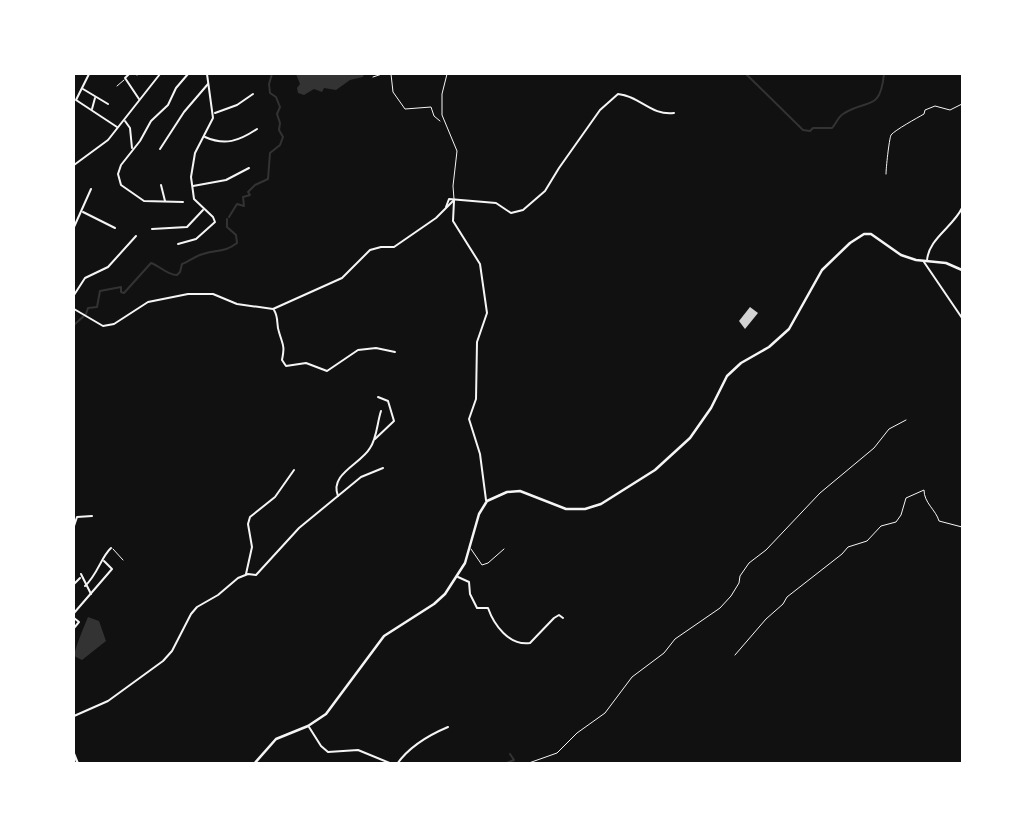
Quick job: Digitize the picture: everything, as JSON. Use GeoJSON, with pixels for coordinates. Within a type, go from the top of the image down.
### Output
{"type":"FeatureCollection","features":[{"type":"Feature","properties":{"kind":"street"},"geometry":{"type":"LineString","coordinates":[[89,74],[76,100],[118,127]]}},
{"type":"Feature","properties":{"kind":"street"},"geometry":{"type":"LineString","coordinates":[[129,74],[125,78],[140,100]]}},
{"type":"Feature","properties":{"kind":"street"},"geometry":{"type":"LineString","coordinates":[[74,165],[98,148],[118,127],[160,74]]}},
{"type":"Feature","properties":{"kind":"street"},"geometry":{"type":"LineString","coordinates":[[183,202],[144,201],[120,183],[119,169],[151,121],[168,105],[176,88],[188,74]]}},
{"type":"Feature","properties":{"kind":"street"},"geometry":{"type":"LineString","coordinates":[[178,244],[195,239],[214,224],[213,217],[194,199],[192,186],[193,159],[214,113],[207,74]]}},
{"type":"Feature","properties":{"kind":"street"},"geometry":{"type":"LineString","coordinates":[[160,149],[184,113],[209,83]]}},
{"type":"Feature","properties":{"kind":"street"},"geometry":{"type":"LineString","coordinates":[[82,89],[108,104]]}},
{"type":"Feature","properties":{"kind":"street"},"geometry":{"type":"LineString","coordinates":[[214,113],[237,105],[253,94]]}},
{"type":"Feature","properties":{"kind":"street"},"geometry":{"type":"LineString","coordinates":[[74,309],[98,325],[108,326],[148,302],[202,293],[218,295],[237,304],[273,309],[342,278],[370,250],[394,247],[436,218],[454,200],[496,203],[511,213],[523,210],[545,191],[600,110],[618,94],[636,99],[658,113],[674,113]]}},
{"type":"Feature","properties":{"kind":"street"},"geometry":{"type":"LineString","coordinates":[[92,110],[95,97]]}},
{"type":"Feature","properties":{"kind":"street"},"geometry":{"type":"LineString","coordinates":[[124,120],[130,128],[133,149]]}},
{"type":"Feature","properties":{"kind":"street"},"geometry":{"type":"LineString","coordinates":[[204,136],[229,143],[257,129]]}},
{"type":"Feature","properties":{"kind":"street"},"geometry":{"type":"LineString","coordinates":[[192,186],[226,180],[249,168]]}},
{"type":"Feature","properties":{"kind":"street"},"geometry":{"type":"LineString","coordinates":[[161,185],[165,202]]}},
{"type":"Feature","properties":{"kind":"street"},"geometry":{"type":"LineString","coordinates":[[74,227],[91,189]]}},
{"type":"Feature","properties":{"kind":"street"},"geometry":{"type":"LineString","coordinates":[[454,200],[455,224],[480,264],[487,313],[477,342],[476,399],[469,422],[480,454],[487,501]]}},
{"type":"Feature","properties":{"kind":"street"},"geometry":{"type":"LineString","coordinates":[[962,208],[953,224],[929,247],[926,262],[962,317]]}},
{"type":"Feature","properties":{"kind":"street"},"geometry":{"type":"LineString","coordinates":[[152,229],[187,227],[204,209]]}},
{"type":"Feature","properties":{"kind":"street"},"geometry":{"type":"LineString","coordinates":[[82,212],[115,228]]}},
{"type":"Feature","properties":{"kind":"street"},"geometry":{"type":"LineString","coordinates":[[254,764],[276,739],[308,726],[331,709],[343,688],[384,636],[439,601],[457,577],[479,514],[487,501],[507,492],[517,491],[570,510],[585,509],[601,504],[655,470],[684,445],[711,408],[727,376],[789,329],[822,270],[850,243],[864,234],[871,234],[901,255],[926,262],[946,263],[962,270]]}},
{"type":"Feature","properties":{"kind":"street"},"geometry":{"type":"LineString","coordinates":[[74,295],[88,276],[108,267],[136,236]]}},
{"type":"Feature","properties":{"kind":"street"},"geometry":{"type":"LineString","coordinates":[[273,309],[277,315],[278,332],[285,345],[282,360],[286,366],[306,363],[327,371],[347,355],[362,349],[376,348],[395,352]]}},
{"type":"Feature","properties":{"kind":"street"},"geometry":{"type":"LineString","coordinates":[[339,497],[336,489],[338,480],[367,453],[375,440],[394,421],[388,401],[378,397]]}},
{"type":"Feature","properties":{"kind":"street"},"geometry":{"type":"LineString","coordinates":[[375,440],[381,411]]}},
{"type":"Feature","properties":{"kind":"street"},"geometry":{"type":"LineString","coordinates":[[74,716],[108,701],[163,661],[172,651],[194,611],[238,578],[257,574],[299,528],[361,477],[383,468]]}},
{"type":"Feature","properties":{"kind":"street"},"geometry":{"type":"LineString","coordinates":[[245,575],[252,547],[248,524],[250,517],[275,497],[294,470]]}},
{"type":"Feature","properties":{"kind":"street"},"geometry":{"type":"LineString","coordinates":[[74,526],[77,517],[92,516]]}},
{"type":"Feature","properties":{"kind":"street"},"geometry":{"type":"LineString","coordinates":[[85,586],[111,548]]}},
{"type":"Feature","properties":{"kind":"street"},"geometry":{"type":"LineString","coordinates":[[74,612],[112,569],[104,561]]}},
{"type":"Feature","properties":{"kind":"street"},"geometry":{"type":"LineString","coordinates":[[74,584],[81,576],[91,594]]}},
{"type":"Feature","properties":{"kind":"street"},"geometry":{"type":"LineString","coordinates":[[457,577],[469,582],[470,594],[477,608],[488,608],[503,633],[520,643],[530,643],[559,615],[563,618]]}},
{"type":"Feature","properties":{"kind":"street"},"geometry":{"type":"LineString","coordinates":[[74,618],[79,622],[74,628]]}},
{"type":"Feature","properties":{"kind":"street"},"geometry":{"type":"LineString","coordinates":[[308,726],[328,752],[358,750],[392,764]]}},
{"type":"Feature","properties":{"kind":"street"},"geometry":{"type":"LineString","coordinates":[[397,764],[405,753],[427,737],[448,727]]}},
{"type":"Feature","properties":{"kind":"street"},"geometry":{"type":"LineString","coordinates":[[74,754],[78,764]]}},
{"type":"Feature","properties":{"kind":"lane"},"geometry":{"type":"LineString","coordinates":[[447,74],[442,115],[457,151],[454,200]]}},
{"type":"Feature","properties":{"kind":"lane"},"geometry":{"type":"LineString","coordinates":[[117,86],[125,78]]}},
{"type":"Feature","properties":{"kind":"lane"},"geometry":{"type":"LineString","coordinates":[[469,547],[482,565],[504,549]]}},
{"type":"Feature","properties":{"kind":"lane"},"geometry":{"type":"LineString","coordinates":[[111,548],[123,560]]}},
{"type":"Feature","properties":{"kind":"path"},"geometry":{"type":"LineString","coordinates":[[373,77],[382,74]]}},
{"type":"Feature","properties":{"kind":"path"},"geometry":{"type":"LineString","coordinates":[[391,74],[393,92],[405,109],[431,107],[434,116],[445,124]]}},
{"type":"Feature","properties":{"kind":"path"},"geometry":{"type":"LineString","coordinates":[[886,174],[890,138],[894,132],[903,129],[909,121],[924,114],[925,110],[935,106],[950,110],[962,104]]}},
{"type":"Feature","properties":{"kind":"path"},"geometry":{"type":"LineString","coordinates":[[526,764],[557,753],[577,733],[605,713],[632,677],[668,650],[675,639],[720,608],[732,596],[749,562],[766,550],[820,493],[874,448],[889,429],[906,420]]}},
{"type":"Feature","properties":{"kind":"path"},"geometry":{"type":"LineString","coordinates":[[735,654],[787,597],[848,547],[867,541],[881,526],[896,522],[906,498],[924,490],[925,498],[936,511],[939,521],[962,527]]}},
{"type":"Feature","properties":{"kind":"shaded area"},"geometry":{"type":"Polygon","coordinates":[[[296,74],[364,74],[363,77],[350,80],[336,90],[324,88],[322,92],[314,89],[304,95],[298,93],[300,84],[296,74]]]}},
{"type":"Feature","properties":{"kind":"shaded area"},"geometry":{"type":"Polygon","coordinates":[[[88,617],[99,621],[106,641],[82,660],[74,656],[88,617]]]}},
{"type":"Feature","properties":{"kind":"building"},"geometry":{"type":"Polygon","coordinates":[[[750,307],[758,313],[745,329],[739,321],[750,307]]]}},
{"type":"Feature","properties":{"kind":"waterway"},"geometry":{"type":"LineString","coordinates":[[229,217],[237,204],[244,206],[243,197],[250,195],[248,192],[255,185],[268,179],[270,153],[280,145],[283,137],[279,130],[277,114],[280,107],[276,97],[270,93],[272,74]]}},
{"type":"Feature","properties":{"kind":"waterway"},"geometry":{"type":"LineString","coordinates":[[746,74],[803,130],[810,131],[813,128],[832,128],[843,114],[876,100],[884,74]]}},
{"type":"Feature","properties":{"kind":"waterway"},"geometry":{"type":"LineString","coordinates":[[74,325],[86,314],[88,308],[97,307],[100,291],[121,287],[121,292],[124,293],[151,263],[177,275],[182,264],[237,243],[236,235],[227,227],[227,219]]}},
{"type":"Feature","properties":{"kind":"waterway"},"geometry":{"type":"LineString","coordinates":[[504,764],[514,760],[510,754]]}}]}
